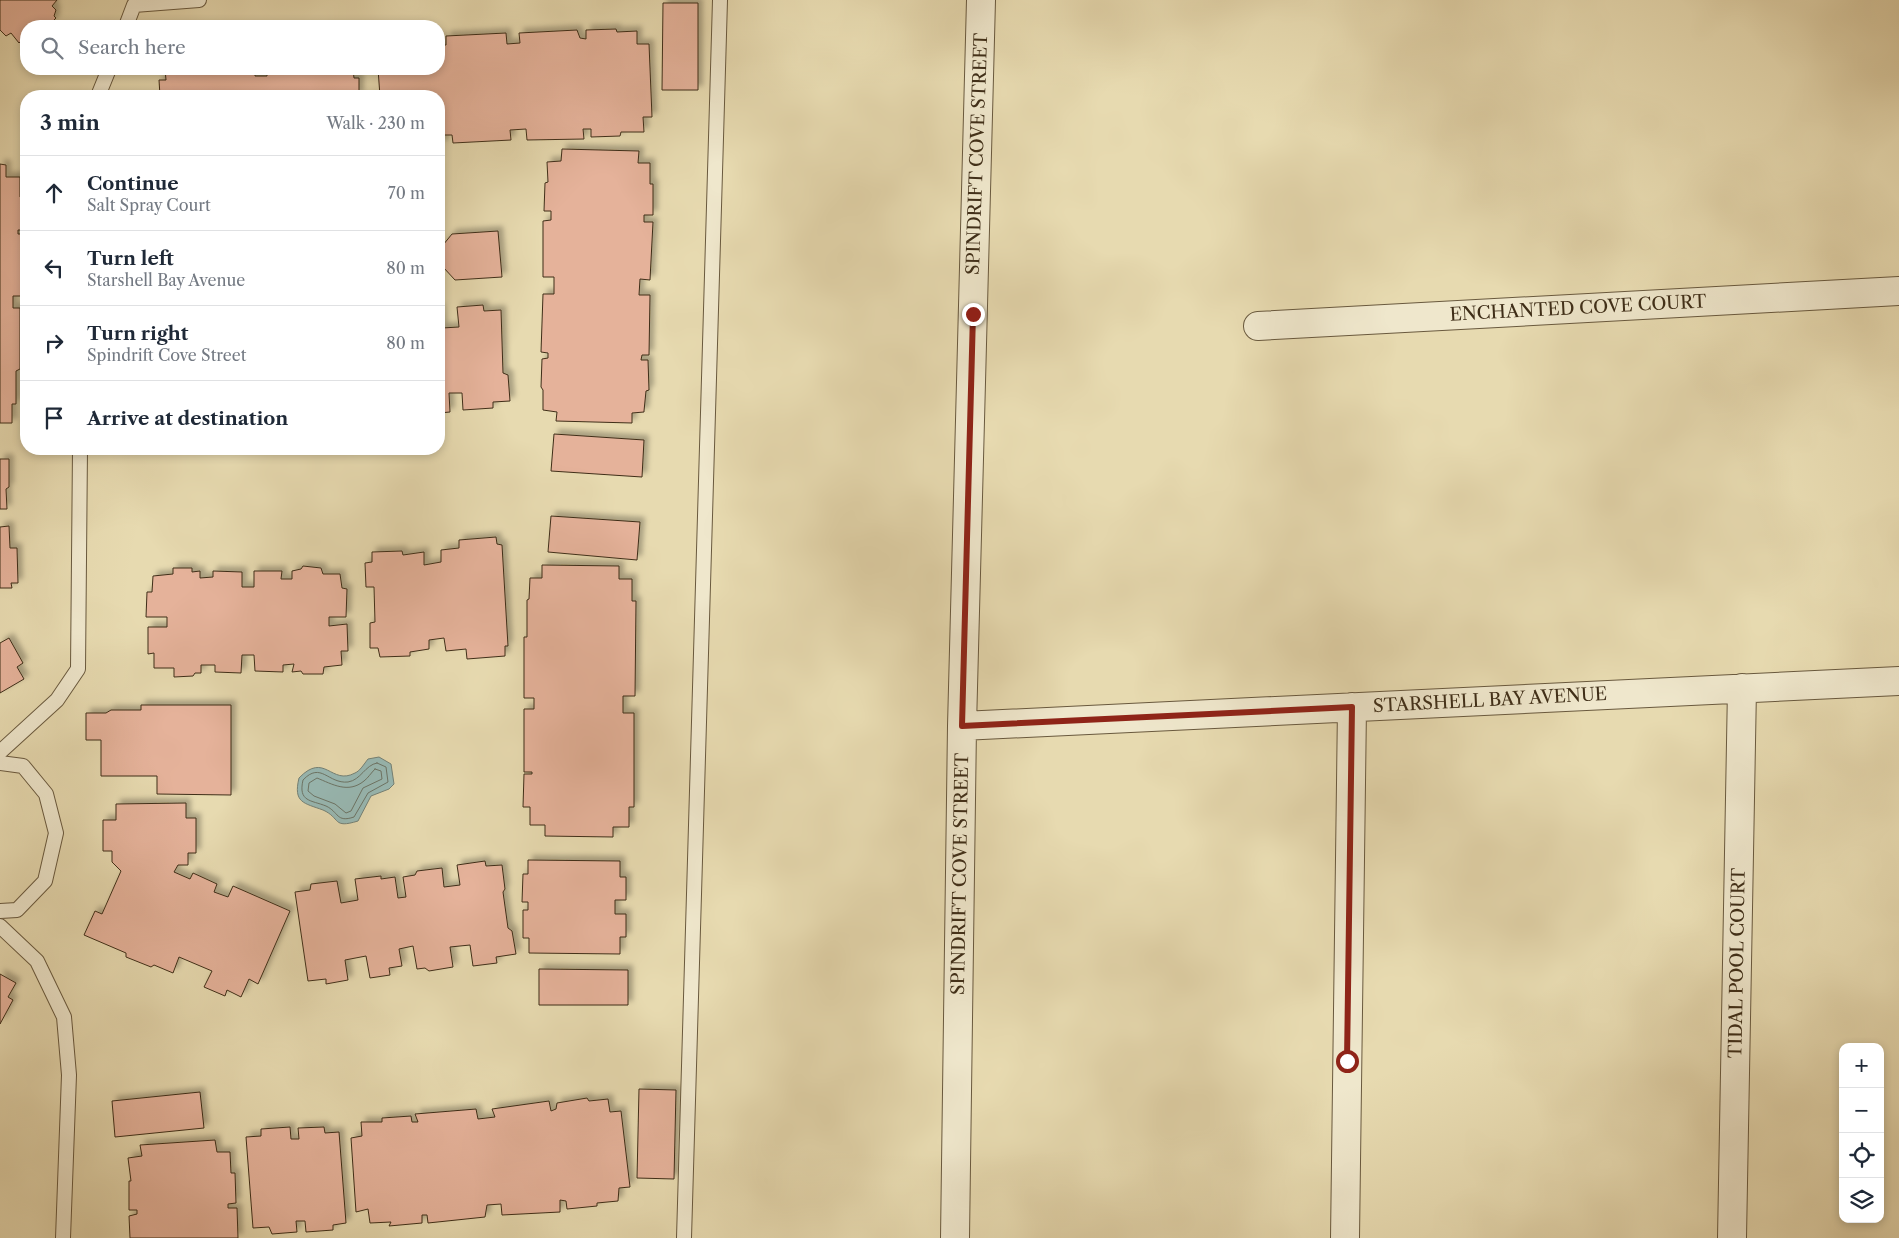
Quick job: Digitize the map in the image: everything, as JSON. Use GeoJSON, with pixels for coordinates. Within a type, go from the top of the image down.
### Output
{"type":"FeatureCollection","features":[{"type":"Feature","properties":{"kind":"street","name":"SPINDRIFT COVE STREET"},"geometry":{"type":"LineString","coordinates":[[955,1238],[962,726],[981,0]]}},
{"type":"Feature","properties":{"kind":"street","name":"ENCHANTED COVE COURT"},"geometry":{"type":"LineString","coordinates":[[1258,326],[1899,291]]}},
{"type":"Feature","properties":{"kind":"street","name":"STARSHELL BAY AVENUE"},"geometry":{"type":"LineString","coordinates":[[962,726],[1899,681]]}},
{"type":"Feature","properties":{"kind":"street","name":"TIDAL POOL COURT"},"geometry":{"type":"LineString","coordinates":[[1732,1238],[1742,688]]}},
{"type":"Feature","properties":{"kind":"street"},"geometry":{"type":"LineString","coordinates":[[1345,1238],[1352,707]]}},
{"type":"Feature","properties":{"kind":"lane"},"geometry":{"type":"LineString","coordinates":[[128,20],[134,5],[199,0]]}},
{"type":"Feature","properties":{"kind":"lane"},"geometry":{"type":"LineString","coordinates":[[684,1238],[720,0]]}},
{"type":"Feature","properties":{"kind":"lane"},"geometry":{"type":"LineString","coordinates":[[100,90],[107,75]]}},
{"type":"Feature","properties":{"kind":"lane"},"geometry":{"type":"LineString","coordinates":[[0,752],[57,700],[78,669],[80,455]]}},
{"type":"Feature","properties":{"kind":"lane"},"geometry":{"type":"LineString","coordinates":[[0,763],[23,766],[46,794],[56,833],[45,881],[17,910],[0,910]]}},
{"type":"Feature","properties":{"kind":"lane"},"geometry":{"type":"LineString","coordinates":[[0,926],[37,961],[64,1017],[69,1075],[62,1238]]}},
{"type":"Feature","properties":{"kind":"water"},"geometry":{"type":"Polygon","coordinates":[[[379,757],[391,764],[394,784],[389,789],[371,796],[358,821],[340,823],[329,813],[305,803],[299,797],[299,778],[308,771],[322,768],[347,776],[359,771],[368,759],[379,757]]]}},
{"type":"Feature","properties":{"kind":"building"},"geometry":{"type":"Polygon","coordinates":[[[0,0],[57,0],[52,6],[56,10],[54,16],[56,18],[54,20],[20,20],[19,43],[11,33],[6,36],[0,30],[0,0]]]}},
{"type":"Feature","properties":{"kind":"building"},"geometry":{"type":"Polygon","coordinates":[[[663,3],[698,3],[698,90],[662,90],[663,3]]]}},
{"type":"Feature","properties":{"kind":"building"},"geometry":{"type":"Polygon","coordinates":[[[616,29],[617,32],[637,31],[637,44],[649,44],[652,117],[643,117],[644,132],[621,132],[620,136],[591,137],[591,129],[583,129],[584,139],[527,140],[526,129],[510,130],[511,140],[453,143],[452,135],[445,135],[445,90],[380,90],[378,75],[445,75],[446,36],[506,33],[507,44],[520,43],[519,33],[577,30],[580,38],[586,39],[586,30],[616,29]]]}},
{"type":"Feature","properties":{"kind":"building"},"geometry":{"type":"Polygon","coordinates":[[[166,75],[354,75],[354,78],[359,78],[359,90],[160,90],[159,80],[166,80],[166,75]]]}},
{"type":"Feature","properties":{"kind":"building"},"geometry":{"type":"Polygon","coordinates":[[[562,149],[639,151],[638,163],[650,163],[650,184],[653,184],[653,215],[644,215],[644,222],[653,222],[650,280],[640,279],[639,295],[650,295],[649,355],[642,355],[641,360],[648,360],[649,390],[646,391],[644,412],[632,413],[632,423],[556,421],[557,412],[543,410],[543,390],[541,387],[542,359],[548,358],[548,353],[541,352],[543,294],[554,294],[554,277],[543,277],[543,221],[551,220],[551,211],[544,211],[545,183],[548,182],[547,162],[561,161],[562,149]]]}},
{"type":"Feature","properties":{"kind":"building"},"geometry":{"type":"Polygon","coordinates":[[[0,164],[6,165],[6,177],[20,177],[20,230],[18,230],[18,234],[20,234],[20,296],[13,296],[13,308],[20,308],[20,369],[16,371],[16,404],[12,404],[12,423],[0,423],[0,164]]]}},
{"type":"Feature","properties":{"kind":"building"},"geometry":{"type":"Polygon","coordinates":[[[498,231],[502,277],[455,280],[445,269],[445,243],[452,234],[498,231]]]}},
{"type":"Feature","properties":{"kind":"building"},"geometry":{"type":"Polygon","coordinates":[[[483,305],[484,311],[501,310],[503,373],[508,375],[510,401],[493,402],[493,408],[463,410],[462,393],[449,393],[450,412],[445,412],[445,328],[459,327],[457,307],[483,305]]]}},
{"type":"Feature","properties":{"kind":"building"},"geometry":{"type":"Polygon","coordinates":[[[554,434],[644,440],[642,477],[551,471],[554,434]]]}},
{"type":"Feature","properties":{"kind":"building"},"geometry":{"type":"Polygon","coordinates":[[[0,459],[9,459],[9,487],[6,489],[7,509],[0,509],[0,459]]]}},
{"type":"Feature","properties":{"kind":"building"},"geometry":{"type":"Polygon","coordinates":[[[551,516],[640,522],[637,560],[548,552],[551,516]]]}},
{"type":"Feature","properties":{"kind":"building"},"geometry":{"type":"Polygon","coordinates":[[[9,526],[10,548],[17,548],[18,583],[11,583],[12,588],[0,588],[0,527],[9,526]]]}},
{"type":"Feature","properties":{"kind":"building"},"geometry":{"type":"Polygon","coordinates":[[[496,537],[497,544],[502,545],[508,646],[505,646],[505,656],[467,659],[466,649],[446,651],[444,638],[429,640],[429,649],[410,652],[410,656],[380,657],[378,648],[370,648],[370,623],[375,622],[374,587],[366,587],[365,563],[372,562],[372,552],[402,551],[403,555],[424,552],[424,565],[441,562],[441,550],[459,548],[459,540],[496,537]]]}},
{"type":"Feature","properties":{"kind":"building"},"geometry":{"type":"Polygon","coordinates":[[[542,565],[619,566],[619,579],[632,579],[632,601],[636,601],[635,696],[623,696],[623,713],[634,713],[634,807],[629,807],[629,827],[613,827],[613,837],[545,836],[545,825],[530,825],[530,807],[523,807],[524,774],[532,774],[532,772],[524,772],[524,709],[534,709],[534,698],[524,698],[524,637],[527,637],[527,600],[529,599],[530,578],[542,578],[542,565]]]}},
{"type":"Feature","properties":{"kind":"building"},"geometry":{"type":"Polygon","coordinates":[[[303,566],[321,568],[323,574],[340,574],[342,588],[347,589],[346,617],[329,617],[329,626],[347,624],[348,651],[341,651],[342,665],[324,667],[323,674],[303,674],[301,671],[292,672],[294,664],[283,665],[283,672],[255,671],[254,655],[242,655],[241,673],[215,672],[215,665],[201,665],[201,673],[195,673],[193,676],[174,677],[174,668],[154,668],[154,653],[148,654],[148,627],[167,627],[167,617],[146,617],[147,592],[152,592],[153,576],[173,574],[173,568],[192,568],[192,572],[200,571],[200,578],[213,577],[213,571],[242,572],[242,587],[254,587],[254,571],[282,571],[281,579],[292,579],[292,571],[301,569],[303,566]]]}},
{"type":"Feature","properties":{"kind":"building"},"geometry":{"type":"Polygon","coordinates":[[[9,638],[23,663],[17,667],[24,679],[0,693],[0,643],[9,638]]]}},
{"type":"Feature","properties":{"kind":"building"},"geometry":{"type":"Polygon","coordinates":[[[141,705],[231,705],[231,795],[157,794],[157,776],[101,776],[101,740],[86,740],[86,713],[106,713],[111,710],[141,710],[141,705]]]}},
{"type":"Feature","properties":{"kind":"building"},"geometry":{"type":"Polygon","coordinates":[[[186,803],[186,818],[196,818],[196,853],[188,853],[188,865],[178,865],[174,872],[190,879],[193,873],[217,884],[214,892],[228,897],[233,886],[290,911],[258,984],[249,979],[241,997],[227,990],[225,996],[204,987],[212,971],[179,957],[173,973],[126,957],[126,953],[84,935],[95,911],[102,914],[121,871],[112,862],[112,851],[103,851],[103,820],[116,820],[116,804],[186,803]]]}},
{"type":"Feature","properties":{"kind":"building"},"geometry":{"type":"Polygon","coordinates":[[[528,860],[620,861],[620,877],[626,877],[626,900],[615,900],[615,914],[626,914],[626,937],[620,937],[620,954],[529,953],[529,938],[523,938],[523,910],[528,910],[528,902],[522,902],[523,874],[528,874],[528,860]]]}},
{"type":"Feature","properties":{"kind":"building"},"geometry":{"type":"Polygon","coordinates":[[[485,861],[486,866],[502,865],[505,889],[503,892],[508,928],[512,931],[516,954],[496,957],[497,963],[473,966],[470,945],[450,947],[453,967],[429,971],[425,968],[417,969],[413,946],[399,949],[402,966],[389,968],[390,975],[370,978],[366,956],[345,960],[348,980],[326,984],[326,979],[308,981],[295,892],[310,890],[311,884],[337,881],[341,903],[358,900],[355,879],[381,876],[381,879],[395,877],[398,898],[406,897],[403,877],[415,875],[417,871],[442,868],[444,887],[460,885],[457,865],[485,861]]]}},
{"type":"Feature","properties":{"kind":"building"},"geometry":{"type":"Polygon","coordinates":[[[539,969],[628,970],[628,1005],[539,1005],[539,969]]]}},
{"type":"Feature","properties":{"kind":"building"},"geometry":{"type":"Polygon","coordinates":[[[0,974],[16,983],[8,997],[13,1000],[0,1024],[0,974]]]}},
{"type":"Feature","properties":{"kind":"building"},"geometry":{"type":"Polygon","coordinates":[[[639,1089],[676,1090],[674,1179],[637,1178],[639,1089]]]}},
{"type":"Feature","properties":{"kind":"building"},"geometry":{"type":"Polygon","coordinates":[[[200,1092],[204,1128],[115,1137],[112,1101],[200,1092]]]}},
{"type":"Feature","properties":{"kind":"building"},"geometry":{"type":"Polygon","coordinates":[[[587,1098],[589,1101],[608,1099],[610,1112],[621,1111],[630,1187],[619,1188],[618,1201],[597,1203],[597,1206],[567,1209],[566,1201],[560,1200],[560,1212],[502,1215],[501,1204],[487,1205],[485,1217],[428,1223],[427,1215],[422,1215],[422,1223],[389,1226],[391,1222],[370,1223],[368,1209],[356,1212],[351,1138],[362,1136],[361,1122],[382,1122],[382,1118],[411,1116],[412,1122],[418,1122],[415,1114],[476,1109],[478,1119],[495,1117],[492,1109],[549,1101],[551,1111],[556,1109],[557,1103],[587,1098]]]}},
{"type":"Feature","properties":{"kind":"building"},"geometry":{"type":"Polygon","coordinates":[[[290,1127],[291,1139],[299,1139],[298,1128],[324,1127],[325,1133],[339,1132],[346,1223],[333,1225],[333,1230],[306,1232],[305,1221],[296,1221],[297,1232],[272,1234],[269,1227],[253,1228],[246,1137],[261,1136],[261,1129],[290,1127]]]}},
{"type":"Feature","properties":{"kind":"building"},"geometry":{"type":"Polygon","coordinates":[[[215,1140],[217,1152],[230,1152],[231,1173],[235,1173],[236,1203],[228,1204],[228,1208],[237,1208],[238,1238],[130,1238],[129,1216],[137,1214],[137,1210],[129,1210],[129,1181],[131,1181],[128,1158],[142,1156],[140,1145],[215,1140]]]}},
{"type":"Feature","properties":{"kind":"route"},"geometry":{"type":"LineString","coordinates":[[973,314],[962,726],[1352,707],[1347,1061]]}}]}
